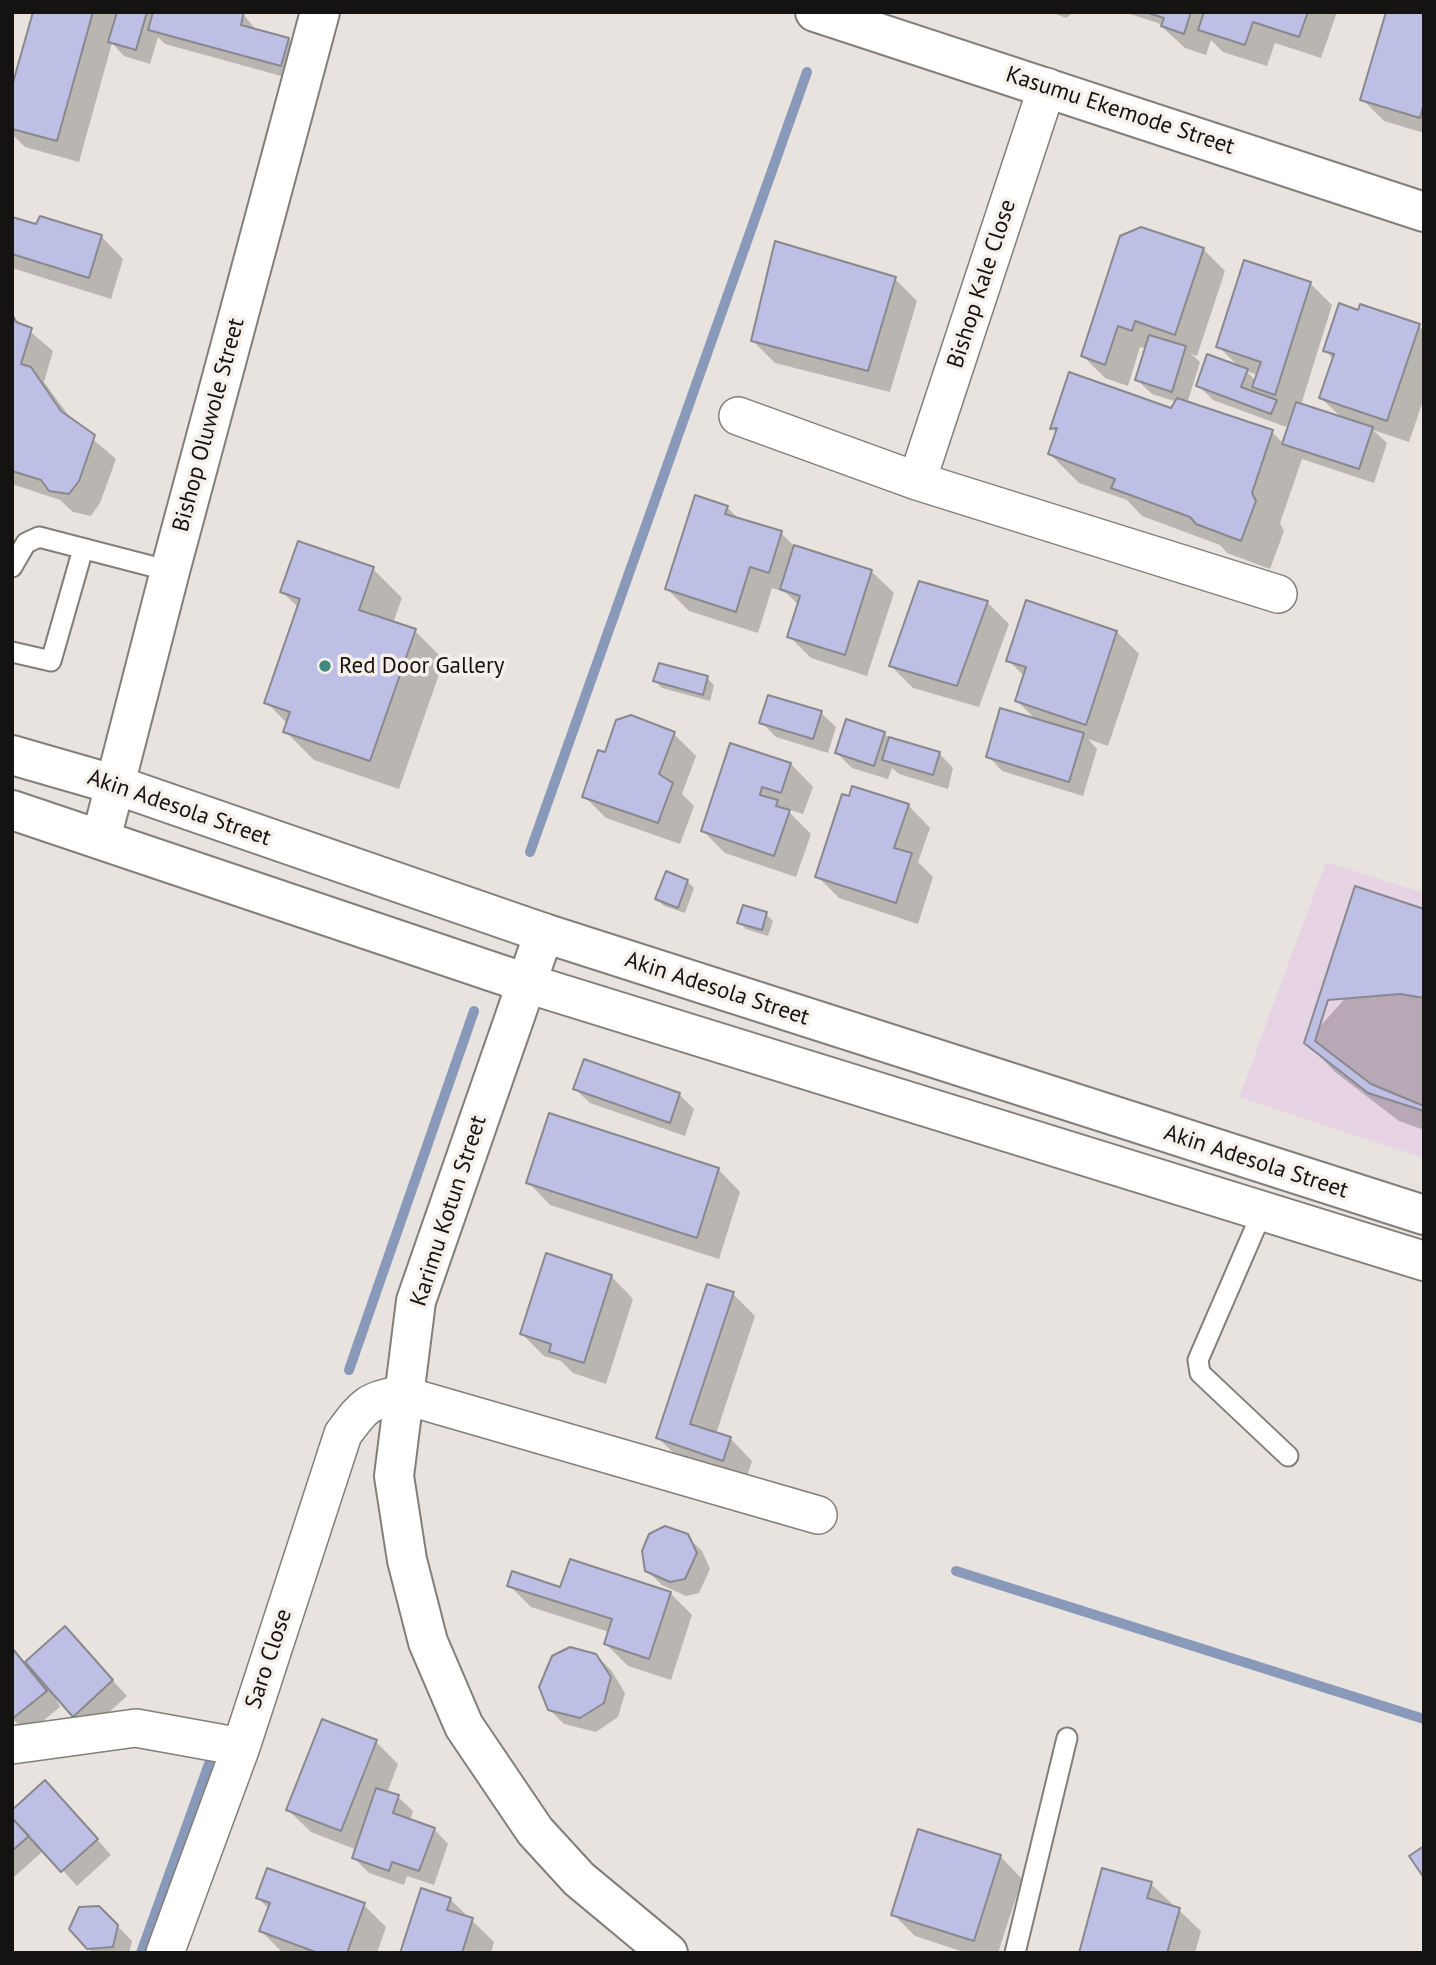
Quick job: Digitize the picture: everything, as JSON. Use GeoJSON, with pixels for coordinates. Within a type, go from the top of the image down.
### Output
{"type":"FeatureCollection","features":[{"type":"Feature","properties":{"kind":"main road","name":"Bishop Oluwole Street"},"geometry":{"type":"LineString","coordinates":[[101,839],[320,12]]}},
{"type":"Feature","properties":{"kind":"main road","name":"Kasumu Ekemode Street"},"geometry":{"type":"LineString","coordinates":[[815,12],[1424,212]]}},
{"type":"Feature","properties":{"kind":"main road","name":"Akin Adesola Street"},"geometry":{"type":"LineString","coordinates":[[12,755],[116,785],[544,933],[1424,1215]]}},
{"type":"Feature","properties":{"kind":"main road","name":"Akin Adesola Street"},"geometry":{"type":"LineString","coordinates":[[12,810],[526,983],[1424,1261]]}},
{"type":"Feature","properties":{"kind":"main road","name":"Karimu Kotun Street"},"geometry":{"type":"LineString","coordinates":[[544,933],[416,1301],[402,1395],[394,1476],[407,1560],[428,1642],[464,1726],[535,1831],[579,1879],[667,1953]]}},
{"type":"Feature","properties":{"kind":"street","name":"Bishop Kale Close"},"geometry":{"type":"LineString","coordinates":[[917,481],[1047,87]]}},
{"type":"Feature","properties":{"kind":"street"},"geometry":{"type":"LineString","coordinates":[[738,416],[917,481],[1278,594]]}},
{"type":"Feature","properties":{"kind":"street"},"geometry":{"type":"LineString","coordinates":[[402,1395],[818,1515]]}},
{"type":"Feature","properties":{"kind":"street","name":"Saro Close"},"geometry":{"type":"LineString","coordinates":[[165,1953],[241,1747],[343,1434],[359,1412],[375,1398],[402,1395]]}},
{"type":"Feature","properties":{"kind":"street"},"geometry":{"type":"LineString","coordinates":[[12,1745],[136,1728],[241,1747]]}},
{"type":"Feature","properties":{"kind":"lane"},"geometry":{"type":"LineString","coordinates":[[12,567],[26,543],[39,537],[170,571]]}},
{"type":"Feature","properties":{"kind":"lane"},"geometry":{"type":"LineString","coordinates":[[12,652],[51,661],[83,549]]}},
{"type":"Feature","properties":{"kind":"lane"},"geometry":{"type":"LineString","coordinates":[[1263,1210],[1198,1360],[1199,1373],[1288,1456]]}},
{"type":"Feature","properties":{"kind":"lane"},"geometry":{"type":"LineString","coordinates":[[1015,1953],[1068,1738]]}},
{"type":"Feature","properties":{"kind":"shaded area"},"geometry":{"type":"Polygon","coordinates":[[[1326,862],[1424,893],[1424,1158],[1239,1097],[1326,862]]]}},
{"type":"Feature","properties":{"kind":"building"},"geometry":{"type":"Polygon","coordinates":[[[33,12],[93,12],[57,141],[12,129],[12,86],[33,12]]]}},
{"type":"Feature","properties":{"kind":"building"},"geometry":{"type":"Polygon","coordinates":[[[117,12],[147,12],[136,50],[108,42],[117,12]]]}},
{"type":"Feature","properties":{"kind":"building"},"geometry":{"type":"Polygon","coordinates":[[[153,12],[244,12],[241,25],[289,38],[281,66],[148,30],[153,12]]]}},
{"type":"Feature","properties":{"kind":"building"},"geometry":{"type":"Polygon","coordinates":[[[1145,12],[1191,12],[1184,34],[1161,26],[1164,18],[1145,12]]]}},
{"type":"Feature","properties":{"kind":"building"},"geometry":{"type":"Polygon","coordinates":[[[1204,12],[1308,12],[1299,37],[1253,22],[1245,45],[1198,30],[1204,12]]]}},
{"type":"Feature","properties":{"kind":"building"},"geometry":{"type":"Polygon","coordinates":[[[1386,12],[1424,12],[1424,104],[1420,118],[1360,100],[1386,12]]]}},
{"type":"Feature","properties":{"kind":"building"},"geometry":{"type":"Polygon","coordinates":[[[40,216],[102,235],[89,278],[12,254],[12,217],[36,224],[40,216]]]}},
{"type":"Feature","properties":{"kind":"building"},"geometry":{"type":"Polygon","coordinates":[[[1141,227],[1204,248],[1175,335],[1135,321],[1132,331],[1118,326],[1105,365],[1081,356],[1120,236],[1141,227]]]}},
{"type":"Feature","properties":{"kind":"building"},"geometry":{"type":"Polygon","coordinates":[[[775,241],[896,277],[868,371],[751,341],[775,241]]]}},
{"type":"Feature","properties":{"kind":"building"},"geometry":{"type":"Polygon","coordinates":[[[1244,260],[1311,282],[1275,395],[1252,387],[1261,362],[1216,347],[1244,260]]]}},
{"type":"Feature","properties":{"kind":"building"},"geometry":{"type":"Polygon","coordinates":[[[1339,303],[1358,310],[1360,304],[1420,324],[1387,421],[1319,398],[1334,354],[1323,351],[1339,303]]]}},
{"type":"Feature","properties":{"kind":"building"},"geometry":{"type":"Polygon","coordinates":[[[12,314],[16,322],[32,328],[21,364],[31,367],[61,411],[95,435],[79,481],[69,494],[49,491],[41,480],[12,471],[12,314]]]}},
{"type":"Feature","properties":{"kind":"building"},"geometry":{"type":"Polygon","coordinates":[[[1149,335],[1186,346],[1172,392],[1135,380],[1149,335]]]}},
{"type":"Feature","properties":{"kind":"building"},"geometry":{"type":"Polygon","coordinates":[[[1207,354],[1248,369],[1241,387],[1277,400],[1271,414],[1196,386],[1207,354]]]}},
{"type":"Feature","properties":{"kind":"building"},"geometry":{"type":"Polygon","coordinates":[[[1069,372],[1171,408],[1177,398],[1273,430],[1252,493],[1256,501],[1241,541],[1196,524],[1190,517],[1111,488],[1115,479],[1048,454],[1057,428],[1050,429],[1069,372]]]}},
{"type":"Feature","properties":{"kind":"building"},"geometry":{"type":"Polygon","coordinates":[[[1296,402],[1373,427],[1359,469],[1282,444],[1296,402]]]}},
{"type":"Feature","properties":{"kind":"building"},"geometry":{"type":"Polygon","coordinates":[[[695,495],[728,506],[725,514],[782,531],[769,573],[750,567],[736,612],[665,589],[695,495]]]}},
{"type":"Feature","properties":{"kind":"building"},"geometry":{"type":"Polygon","coordinates":[[[298,541],[374,567],[359,610],[416,629],[370,761],[283,732],[290,712],[264,703],[300,599],[280,592],[298,541]]]}},
{"type":"Feature","properties":{"kind":"building"},"geometry":{"type":"Polygon","coordinates":[[[794,545],[872,570],[845,655],[787,637],[800,596],[780,589],[794,545]]]}},
{"type":"Feature","properties":{"kind":"building"},"geometry":{"type":"Polygon","coordinates":[[[919,581],[988,601],[957,686],[889,666],[919,581]]]}},
{"type":"Feature","properties":{"kind":"building"},"geometry":{"type":"Polygon","coordinates":[[[1026,600],[1117,631],[1086,725],[1015,701],[1026,667],[1006,661],[1026,600]]]}},
{"type":"Feature","properties":{"kind":"building"},"geometry":{"type":"Polygon","coordinates":[[[659,663],[708,676],[703,695],[653,681],[659,663]]]}},
{"type":"Feature","properties":{"kind":"building"},"geometry":{"type":"Polygon","coordinates":[[[768,695],[822,711],[813,739],[759,723],[768,695]]]}},
{"type":"Feature","properties":{"kind":"building"},"geometry":{"type":"Polygon","coordinates":[[[1000,708],[1084,733],[1069,782],[986,757],[1000,708]]]}},
{"type":"Feature","properties":{"kind":"building"},"geometry":{"type":"Polygon","coordinates":[[[631,715],[675,732],[659,774],[673,783],[658,823],[582,797],[598,750],[605,752],[616,720],[631,715]]]}},
{"type":"Feature","properties":{"kind":"building"},"geometry":{"type":"Polygon","coordinates":[[[846,719],[885,732],[874,766],[835,753],[846,719]]]}},
{"type":"Feature","properties":{"kind":"building"},"geometry":{"type":"Polygon","coordinates":[[[889,737],[940,752],[933,775],[882,760],[889,737]]]}},
{"type":"Feature","properties":{"kind":"building"},"geometry":{"type":"Polygon","coordinates":[[[730,743],[791,763],[781,793],[762,787],[760,795],[778,800],[776,806],[790,810],[774,856],[701,831],[730,743]]]}},
{"type":"Feature","properties":{"kind":"building"},"geometry":{"type":"Polygon","coordinates":[[[852,786],[909,804],[894,848],[912,853],[896,903],[815,877],[842,794],[849,796],[852,786]]]}},
{"type":"Feature","properties":{"kind":"building"},"geometry":{"type":"Polygon","coordinates":[[[666,871],[688,880],[678,908],[655,899],[666,871]]]}},
{"type":"Feature","properties":{"kind":"building"},"geometry":{"type":"Polygon","coordinates":[[[1355,886],[1424,909],[1424,1111],[1368,1093],[1304,1043],[1355,886]]]}},
{"type":"Feature","properties":{"kind":"building"},"geometry":{"type":"Polygon","coordinates":[[[743,905],[767,912],[762,930],[737,923],[743,905]]]}},
{"type":"Feature","properties":{"kind":"building"},"geometry":{"type":"Polygon","coordinates":[[[1400,994],[1424,998],[1424,1106],[1371,1084],[1315,1041],[1328,1000],[1400,994]]]}},
{"type":"Feature","properties":{"kind":"building"},"geometry":{"type":"Polygon","coordinates":[[[584,1059],[680,1093],[670,1123],[573,1089],[584,1059]]]}},
{"type":"Feature","properties":{"kind":"building"},"geometry":{"type":"Polygon","coordinates":[[[549,1113],[719,1168],[697,1238],[526,1183],[549,1113]]]}},
{"type":"Feature","properties":{"kind":"building"},"geometry":{"type":"Polygon","coordinates":[[[546,1253],[612,1275],[584,1363],[549,1352],[551,1344],[520,1334],[546,1253]]]}},
{"type":"Feature","properties":{"kind":"building"},"geometry":{"type":"Polygon","coordinates":[[[707,1284],[734,1292],[690,1424],[731,1437],[723,1461],[656,1438],[707,1284]]]}},
{"type":"Feature","properties":{"kind":"building"},"geometry":{"type":"Polygon","coordinates":[[[665,1526],[688,1534],[697,1553],[685,1579],[670,1582],[645,1571],[642,1551],[649,1534],[665,1526]]]}},
{"type":"Feature","properties":{"kind":"building"},"geometry":{"type":"Polygon","coordinates":[[[570,1559],[671,1592],[649,1659],[604,1644],[612,1619],[507,1586],[512,1571],[560,1587],[570,1559]]]}},
{"type":"Feature","properties":{"kind":"building"},"geometry":{"type":"Polygon","coordinates":[[[65,1626],[113,1680],[73,1717],[25,1662],[65,1626]]]}},
{"type":"Feature","properties":{"kind":"building"},"geometry":{"type":"Polygon","coordinates":[[[570,1647],[596,1654],[611,1677],[604,1703],[580,1718],[548,1710],[539,1687],[552,1656],[570,1647]]]}},
{"type":"Feature","properties":{"kind":"building"},"geometry":{"type":"Polygon","coordinates":[[[12,1648],[47,1691],[12,1719],[12,1648]]]}},
{"type":"Feature","properties":{"kind":"building"},"geometry":{"type":"Polygon","coordinates":[[[322,1719],[377,1740],[341,1831],[286,1810],[322,1719]]]}},
{"type":"Feature","properties":{"kind":"building"},"geometry":{"type":"Polygon","coordinates":[[[45,1780],[98,1839],[61,1872],[12,1818],[12,1810],[45,1780]]]}},
{"type":"Feature","properties":{"kind":"building"},"geometry":{"type":"Polygon","coordinates":[[[376,1788],[399,1795],[393,1813],[435,1828],[419,1871],[392,1862],[389,1871],[352,1858],[376,1788]]]}},
{"type":"Feature","properties":{"kind":"building"},"geometry":{"type":"Polygon","coordinates":[[[12,1818],[29,1836],[12,1851],[12,1818]]]}},
{"type":"Feature","properties":{"kind":"building"},"geometry":{"type":"Polygon","coordinates":[[[918,1829],[1001,1855],[974,1941],[891,1915],[918,1829]]]}},
{"type":"Feature","properties":{"kind":"building"},"geometry":{"type":"Polygon","coordinates":[[[1424,1846],[1424,1878],[1409,1856],[1424,1846]]]}},
{"type":"Feature","properties":{"kind":"building"},"geometry":{"type":"Polygon","coordinates":[[[267,1868],[365,1903],[347,1953],[318,1953],[259,1931],[270,1903],[256,1898],[267,1868]]]}},
{"type":"Feature","properties":{"kind":"building"},"geometry":{"type":"Polygon","coordinates":[[[1102,1868],[1152,1882],[1147,1898],[1180,1908],[1167,1953],[1079,1953],[1102,1868]]]}},
{"type":"Feature","properties":{"kind":"building"},"geometry":{"type":"Polygon","coordinates":[[[421,1888],[451,1898],[447,1910],[473,1918],[462,1953],[400,1953],[421,1888]]]}},
{"type":"Feature","properties":{"kind":"building"},"geometry":{"type":"Polygon","coordinates":[[[99,1906],[118,1925],[113,1947],[87,1949],[69,1929],[79,1907],[99,1906]]]}},
{"type":"Feature","properties":{"kind":"waterway"},"geometry":{"type":"LineString","coordinates":[[530,852],[807,72]]}},
{"type":"Feature","properties":{"kind":"waterway"},"geometry":{"type":"LineString","coordinates":[[349,1370],[474,1011]]}},
{"type":"Feature","properties":{"kind":"waterway"},"geometry":{"type":"LineString","coordinates":[[956,1571],[1424,1719]]}},
{"type":"Feature","properties":{"kind":"waterway"},"geometry":{"type":"LineString","coordinates":[[141,1953],[209,1764]]}},
{"type":"Feature","properties":{"kind":"place","name":"Red Door Gallery"},"geometry":{"type":"Point","coordinates":[325,666]}}]}
